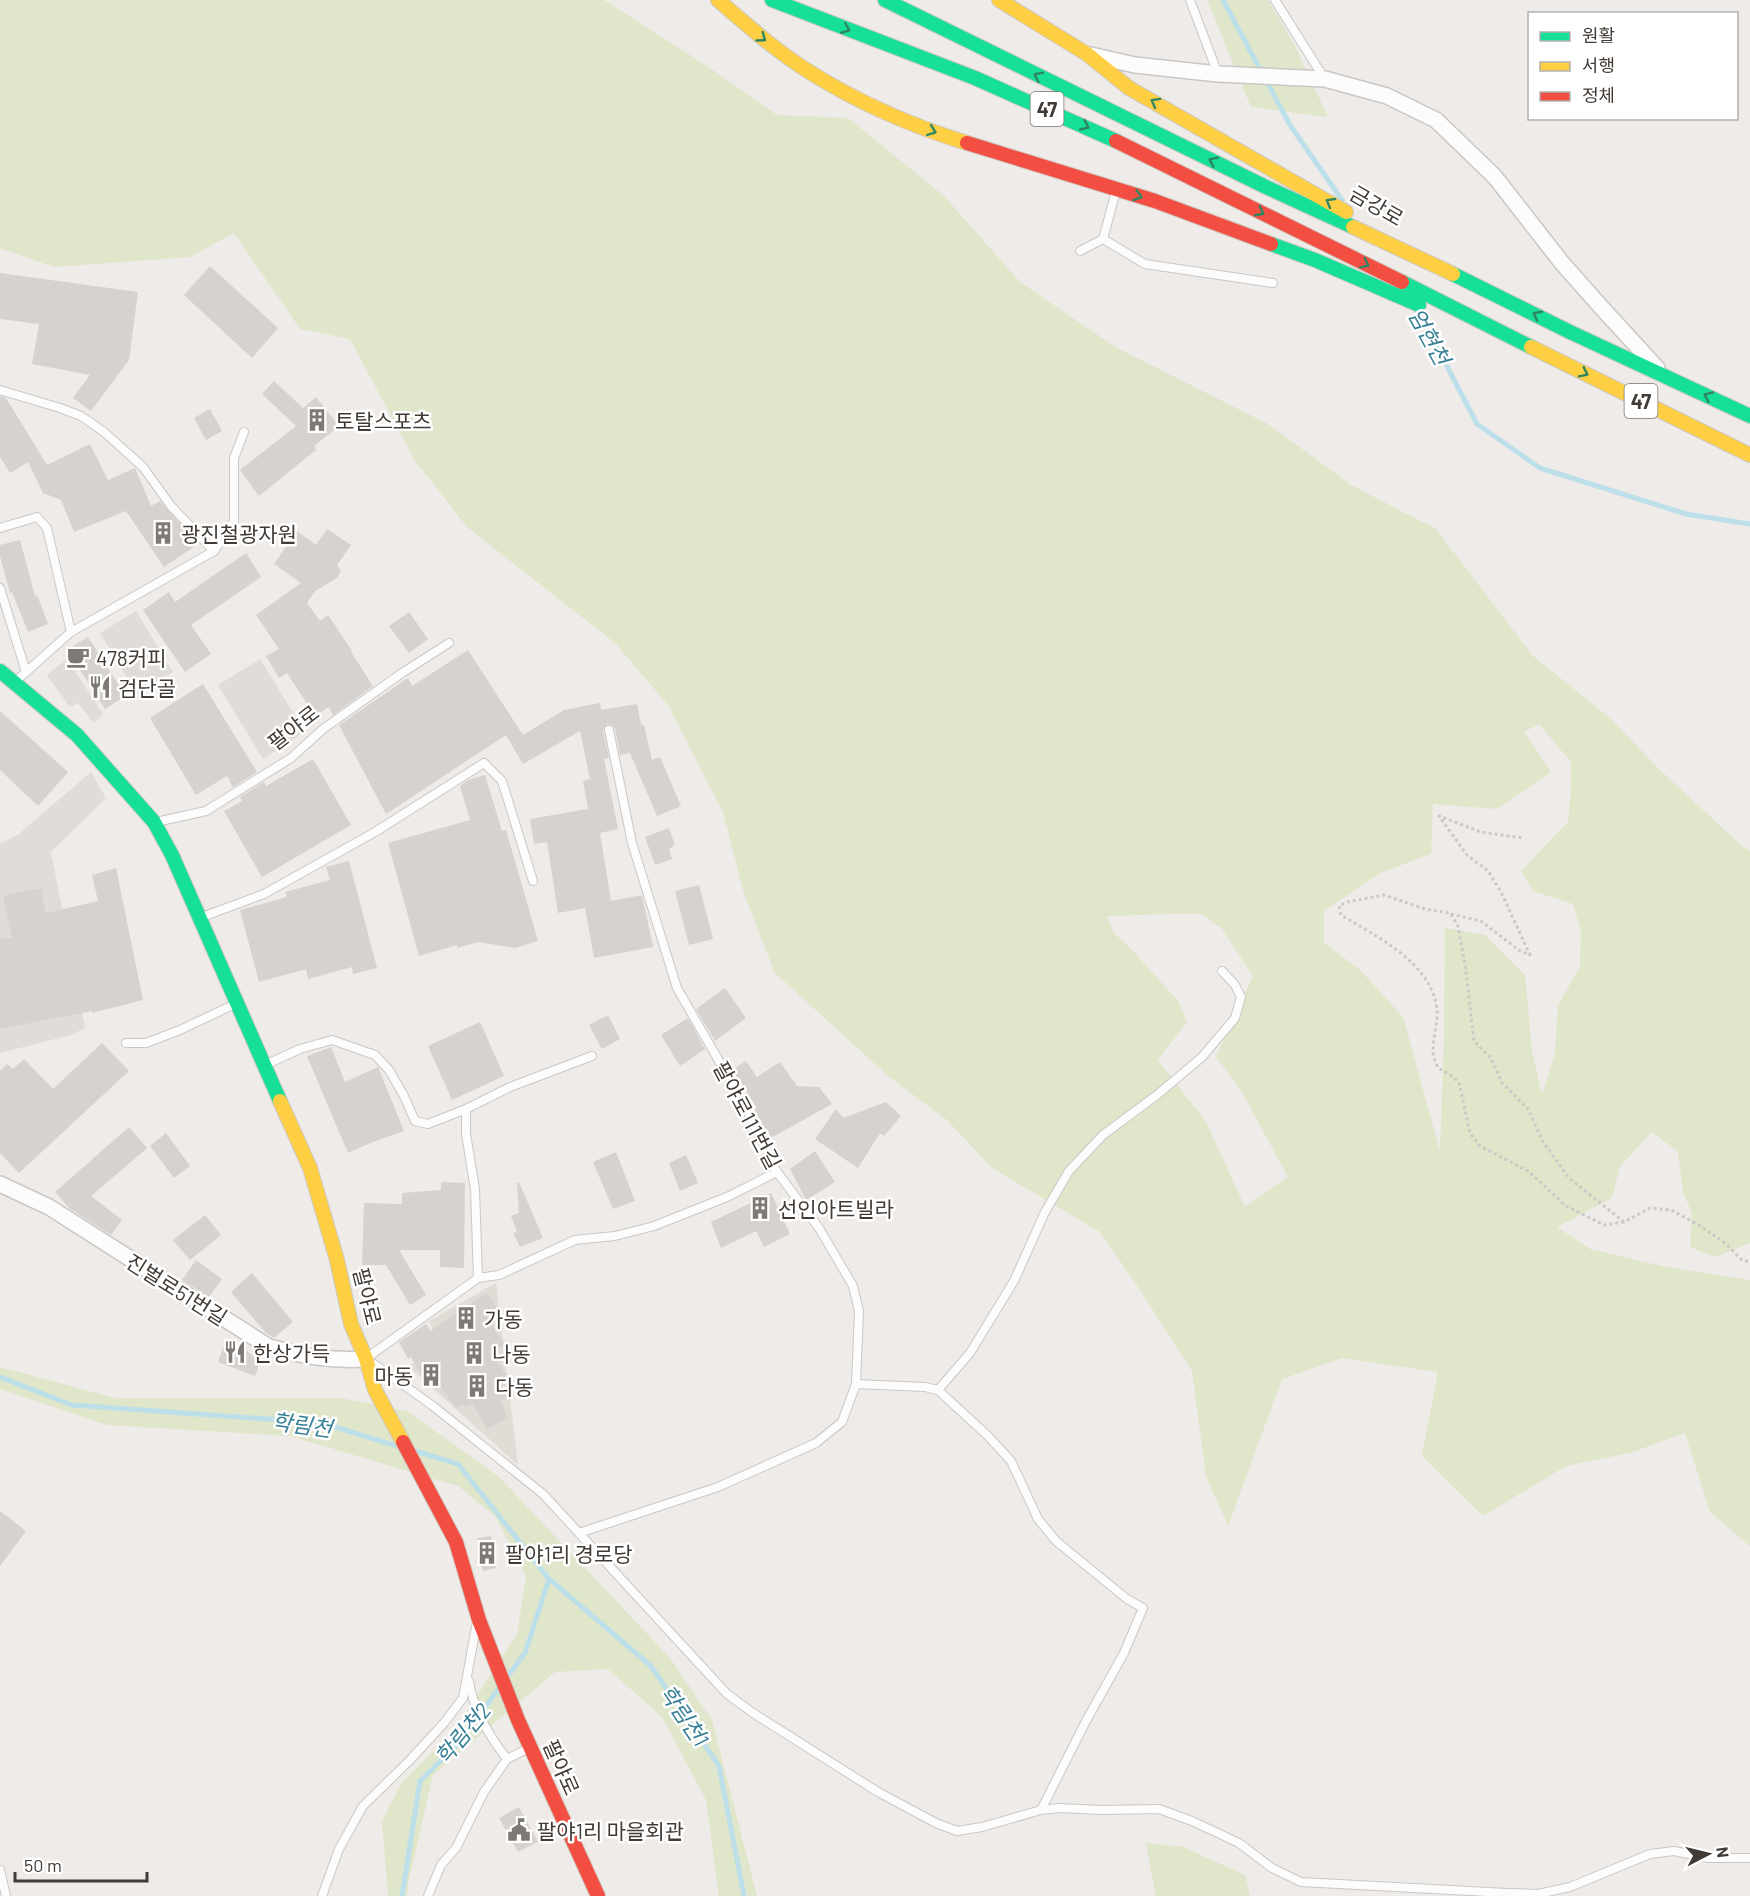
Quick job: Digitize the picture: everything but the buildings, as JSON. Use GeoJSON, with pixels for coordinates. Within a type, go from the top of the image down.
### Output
{"type":"FeatureCollection","features":[{"type":"Feature","properties":{"kind":"main road"},"geometry":{"type":"LineString","coordinates":[[718,0],[754,32],[808,71],[868,104],[938,134],[1155,201],[1314,260],[1505,338]]}},
{"type":"Feature","properties":{"kind":"main road","name":"47"},"geometry":{"type":"LineString","coordinates":[[772,0],[975,78],[1083,125],[1313,238],[1505,338],[1531,348],[1750,455]]}},
{"type":"Feature","properties":{"kind":"main road","name":"47"},"geometry":{"type":"LineString","coordinates":[[885,0],[1266,187],[1453,274]]}},
{"type":"Feature","properties":{"kind":"main road","name":"금강로"},"geometry":{"type":"LineString","coordinates":[[999,0],[1087,54],[1129,88],[1453,274],[1570,332],[1750,416]]}},
{"type":"Feature","properties":{"kind":"main road","name":"팔야로"},"geometry":{"type":"LineString","coordinates":[[0,670],[77,735],[154,822],[172,855],[239,1002],[310,1168],[337,1260],[351,1324],[366,1359],[375,1390],[456,1542],[478,1617],[518,1720],[597,1896]]}},
{"type":"Feature","properties":{"kind":"street"},"geometry":{"type":"LineString","coordinates":[[1087,54],[1136,65],[1222,75],[1325,79],[1386,96],[1436,120],[1496,177],[1562,262],[1666,376]]}},
{"type":"Feature","properties":{"kind":"street","name":"진벌로51번길"},"geometry":{"type":"LineString","coordinates":[[0,1184],[49,1208],[269,1347],[308,1357],[337,1360],[366,1359]]}},
{"type":"Feature","properties":{"kind":"lane"},"geometry":{"type":"LineString","coordinates":[[1190,0],[1222,75]]}},
{"type":"Feature","properties":{"kind":"lane"},"geometry":{"type":"LineString","coordinates":[[1275,0],[1325,79]]}},
{"type":"Feature","properties":{"kind":"lane"},"geometry":{"type":"LineString","coordinates":[[1080,250],[1103,239],[1117,189]]}},
{"type":"Feature","properties":{"kind":"lane"},"geometry":{"type":"LineString","coordinates":[[1103,239],[1145,264],[1273,283]]}},
{"type":"Feature","properties":{"kind":"lane"},"geometry":{"type":"LineString","coordinates":[[0,390],[81,416],[104,432],[143,467],[171,506],[214,551]]}},
{"type":"Feature","properties":{"kind":"lane"},"geometry":{"type":"LineString","coordinates":[[14,682],[71,632],[214,551],[234,521],[234,458],[244,432]]}},
{"type":"Feature","properties":{"kind":"lane"},"geometry":{"type":"LineString","coordinates":[[0,528],[37,517],[47,528],[71,632]]}},
{"type":"Feature","properties":{"kind":"lane"},"geometry":{"type":"LineString","coordinates":[[0,588],[26,672]]}},
{"type":"Feature","properties":{"kind":"lane","name":"팔야로"},"geometry":{"type":"LineString","coordinates":[[154,822],[206,811],[291,758],[323,729],[449,643]]}},
{"type":"Feature","properties":{"kind":"lane","name":"팔야로111번길"},"geometry":{"type":"LineString","coordinates":[[579,1533],[718,1486],[816,1443],[842,1422],[856,1384],[859,1311],[853,1286],[819,1228],[777,1172],[745,1106],[677,988],[632,843],[609,730]]}},
{"type":"Feature","properties":{"kind":"lane"},"geometry":{"type":"LineString","coordinates":[[201,918],[274,888],[375,832],[484,763],[502,781],[533,882]]}},
{"type":"Feature","properties":{"kind":"lane"},"geometry":{"type":"LineString","coordinates":[[938,1390],[970,1353],[1014,1281],[1045,1212],[1069,1171],[1103,1135],[1202,1057],[1235,1018],[1241,997],[1235,985],[1222,971]]}},
{"type":"Feature","properties":{"kind":"lane"},"geometry":{"type":"LineString","coordinates":[[126,1043],[146,1043],[239,1002]]}},
{"type":"Feature","properties":{"kind":"lane"},"geometry":{"type":"LineString","coordinates":[[266,1065],[300,1048],[332,1040],[375,1055],[389,1070],[415,1121],[428,1124],[466,1109],[510,1087],[592,1056]]}},
{"type":"Feature","properties":{"kind":"lane"},"geometry":{"type":"LineString","coordinates":[[466,1109],[466,1134],[475,1189],[478,1278]]}},
{"type":"Feature","properties":{"kind":"lane","name":"팔야로"},"geometry":{"type":"LineString","coordinates":[[366,1359],[478,1278],[498,1275],[575,1240],[615,1236],[654,1226],[727,1197],[777,1172]]}},
{"type":"Feature","properties":{"kind":"lane"},"geometry":{"type":"LineString","coordinates":[[366,1359],[433,1406],[543,1494],[728,1694],[753,1713],[878,1792],[936,1823],[957,1831],[982,1827],[1041,1810],[1059,1808],[1159,1809],[1192,1821],[1239,1843],[1272,1868],[1300,1882],[1538,1894],[1570,1887],[1650,1854],[1674,1851],[1708,1858],[1750,1858]]}},
{"type":"Feature","properties":{"kind":"lane"},"geometry":{"type":"LineString","coordinates":[[856,1384],[925,1387],[938,1390],[988,1436],[1011,1461],[1038,1519],[1056,1540],[1127,1599],[1143,1608],[1124,1653],[1086,1721],[1041,1810]]}},
{"type":"Feature","properties":{"kind":"lane"},"geometry":{"type":"LineString","coordinates":[[322,1896],[339,1849],[363,1806],[444,1724],[463,1698],[478,1617]]}},
{"type":"Feature","properties":{"kind":"lane"},"geometry":{"type":"LineString","coordinates":[[467,1674],[471,1698],[507,1760]]}},
{"type":"Feature","properties":{"kind":"lane"},"geometry":{"type":"LineString","coordinates":[[428,1896],[441,1865],[456,1848],[484,1792],[507,1760],[530,1747]]}},
{"type":"Feature","properties":{"kind":"lane"},"geometry":{"type":"LineString","coordinates":[[0,1870],[6,1896]]}},
{"type":"Feature","properties":{"kind":"path"},"geometry":{"type":"LineString","coordinates":[[1523,838],[1481,832],[1439,816],[1467,855],[1488,871],[1501,892],[1530,955],[1520,951],[1481,921],[1425,909],[1384,895],[1347,902],[1339,906],[1341,915],[1389,944],[1419,970],[1431,987],[1437,1010],[1433,1053],[1438,1068],[1459,1083],[1470,1133],[1480,1146],[1528,1172],[1566,1206],[1604,1224],[1624,1222],[1650,1208],[1671,1210],[1699,1225],[1726,1244],[1742,1260],[1750,1262]]}},
{"type":"Feature","properties":{"kind":"path"},"geometry":{"type":"LineString","coordinates":[[1450,914],[1458,926],[1464,954],[1474,1041],[1491,1058],[1502,1083],[1528,1109],[1543,1142],[1569,1178],[1624,1222]]}},
{"type":"Feature","properties":{"kind":"shaded area"},"geometry":{"type":"Polygon","coordinates":[[[136,611],[173,672],[137,694],[100,633],[136,611]]]}},
{"type":"Feature","properties":{"kind":"shaded area"},"geometry":{"type":"Polygon","coordinates":[[[67,659],[103,714],[94,723],[78,703],[70,707],[47,675],[67,659]]]}},
{"type":"Feature","properties":{"kind":"shaded area"},"geometry":{"type":"Polygon","coordinates":[[[260,659],[305,732],[263,759],[218,685],[260,659]]]}},
{"type":"Feature","properties":{"kind":"shaded area"},"geometry":{"type":"Polygon","coordinates":[[[91,772],[106,798],[51,852],[85,1028],[71,1035],[0,1053],[0,844],[19,834],[91,772]]]}},
{"type":"Feature","properties":{"kind":"shaded area"},"geometry":{"type":"Polygon","coordinates":[[[496,1283],[518,1465],[408,1366],[441,1346],[429,1321],[496,1283]]]}},
{"type":"Feature","properties":{"kind":"green space"},"geometry":{"type":"Polygon","coordinates":[[[0,0],[604,0],[707,66],[777,115],[848,118],[944,196],[1020,282],[1117,348],[1268,424],[1351,485],[1436,529],[1532,655],[1611,719],[1660,770],[1750,851],[1750,1243],[1715,1257],[1690,1247],[1692,1213],[1683,1192],[1678,1152],[1652,1132],[1620,1166],[1612,1198],[1557,1227],[1590,1249],[1666,1267],[1750,1280],[1750,1546],[1710,1512],[1685,1433],[1630,1453],[1566,1466],[1483,1516],[1422,1456],[1438,1372],[1342,1358],[1282,1379],[1228,1526],[1206,1476],[1192,1371],[1100,1232],[992,1168],[947,1120],[887,1075],[775,973],[744,894],[723,812],[668,705],[615,643],[467,527],[414,459],[350,339],[300,329],[234,233],[190,257],[54,267],[0,248],[0,0]],[[1539,724],[1524,732],[1551,772],[1497,809],[1433,804],[1431,854],[1380,873],[1324,911],[1324,943],[1360,970],[1403,1017],[1440,1151],[1445,928],[1485,935],[1525,975],[1532,1051],[1542,1095],[1555,1053],[1558,1005],[1580,967],[1581,931],[1573,904],[1533,891],[1521,871],[1568,822],[1571,762],[1539,724]],[[1202,914],[1107,916],[1114,933],[1178,1001],[1187,1022],[1158,1060],[1206,1122],[1245,1207],[1288,1177],[1241,1090],[1216,1057],[1253,976],[1222,929],[1202,914]]]}},
{"type":"Feature","properties":{"kind":"green space"},"geometry":{"type":"Polygon","coordinates":[[[1207,0],[1268,0],[1294,44],[1328,117],[1251,107],[1207,0]]]}},
{"type":"Feature","properties":{"kind":"green space"},"geometry":{"type":"Polygon","coordinates":[[[0,1367],[115,1398],[341,1398],[407,1411],[498,1476],[670,1658],[712,1720],[757,1896],[719,1896],[706,1800],[662,1717],[608,1669],[555,1672],[433,1775],[407,1896],[388,1896],[382,1821],[401,1784],[457,1727],[517,1634],[526,1577],[496,1517],[458,1486],[290,1436],[107,1425],[0,1389],[0,1367]]]}},
{"type":"Feature","properties":{"kind":"green space"},"geometry":{"type":"Polygon","coordinates":[[[1146,1843],[1183,1847],[1245,1875],[1250,1896],[1156,1896],[1146,1843]]]}},
{"type":"Feature","properties":{"kind":"waterway","name":"엄현천"},"geometry":{"type":"LineString","coordinates":[[1223,0],[1290,125],[1342,200]]}},
{"type":"Feature","properties":{"kind":"waterway","name":"엄현천"},"geometry":{"type":"LineString","coordinates":[[1416,310],[1477,424],[1540,468],[1686,514],[1750,524]]}},
{"type":"Feature","properties":{"kind":"waterway","name":"학림천"},"geometry":{"type":"LineString","coordinates":[[0,1377],[72,1405],[322,1423],[397,1446]]}},
{"type":"Feature","properties":{"kind":"waterway","name":"학림천1"},"geometry":{"type":"LineString","coordinates":[[415,1451],[458,1464],[549,1579],[651,1666],[719,1766],[744,1896]]}},
{"type":"Feature","properties":{"kind":"waterway","name":"학림천2"},"geometry":{"type":"LineString","coordinates":[[508,1676],[525,1653],[549,1579]]}},
{"type":"Feature","properties":{"kind":"waterway","name":"학림천2"},"geometry":{"type":"LineString","coordinates":[[402,1896],[420,1781],[460,1742],[499,1688]]}},
{"type":"Feature","properties":{"kind":"traffic: fast"},"geometry":{"type":"LineString","coordinates":[[772,0],[975,78],[1116,141]]}},
{"type":"Feature","properties":{"kind":"traffic: fast"},"geometry":{"type":"LineString","coordinates":[[885,0],[1266,187],[1353,227]]}},
{"type":"Feature","properties":{"kind":"traffic: fast"},"geometry":{"type":"LineString","coordinates":[[1271,244],[1315,260],[1419,305]]}},
{"type":"Feature","properties":{"kind":"traffic: fast"},"geometry":{"type":"LineString","coordinates":[[1453,274],[1570,332],[1750,416]]}},
{"type":"Feature","properties":{"kind":"traffic: fast"},"geometry":{"type":"LineString","coordinates":[[1402,282],[1531,347]]}},
{"type":"Feature","properties":{"kind":"traffic: fast"},"geometry":{"type":"LineString","coordinates":[[0,671],[77,735],[154,822],[172,855],[280,1101]]}},
{"type":"Feature","properties":{"kind":"traffic: slow"},"geometry":{"type":"LineString","coordinates":[[718,0],[785,55],[846,93],[926,129],[967,143]]}},
{"type":"Feature","properties":{"kind":"traffic: slow"},"geometry":{"type":"LineString","coordinates":[[999,0],[1087,54],[1129,88],[1346,212]]}},
{"type":"Feature","properties":{"kind":"traffic: slow"},"geometry":{"type":"LineString","coordinates":[[1353,227],[1453,274]]}},
{"type":"Feature","properties":{"kind":"traffic: slow"},"geometry":{"type":"LineString","coordinates":[[1531,347],[1750,455]]}},
{"type":"Feature","properties":{"kind":"traffic: slow"},"geometry":{"type":"LineString","coordinates":[[280,1101],[310,1168],[337,1260],[351,1324],[366,1359],[375,1390],[403,1442]]}},
{"type":"Feature","properties":{"kind":"traffic: jam"},"geometry":{"type":"LineString","coordinates":[[1116,141],[1402,282]]}},
{"type":"Feature","properties":{"kind":"traffic: jam"},"geometry":{"type":"LineString","coordinates":[[967,143],[1155,201],[1271,244]]}},
{"type":"Feature","properties":{"kind":"traffic: jam"},"geometry":{"type":"LineString","coordinates":[[403,1442],[456,1542],[479,1620],[518,1720],[598,1896]]}},
{"type":"Feature","properties":{"kind":"place","name":"토탈스포츠"},"geometry":{"type":"Point","coordinates":[317,420]}},
{"type":"Feature","properties":{"kind":"place","name":"광진철광자원"},"geometry":{"type":"Point","coordinates":[163,533]}},
{"type":"Feature","properties":{"kind":"place","name":"478커피"},"geometry":{"type":"Point","coordinates":[78,657]}},
{"type":"Feature","properties":{"kind":"place","name":"검단골"},"geometry":{"type":"Point","coordinates":[100,687]}},
{"type":"Feature","properties":{"kind":"place","name":"선인아트빌라"},"geometry":{"type":"Point","coordinates":[760,1208]}},
{"type":"Feature","properties":{"kind":"place","name":"가동"},"geometry":{"type":"Point","coordinates":[466,1318]}},
{"type":"Feature","properties":{"kind":"place","name":"한상가득"},"geometry":{"type":"Point","coordinates":[235,1352]}},
{"type":"Feature","properties":{"kind":"place","name":"나동"},"geometry":{"type":"Point","coordinates":[474,1353]}},
{"type":"Feature","properties":{"kind":"place","name":"마동"},"geometry":{"type":"Point","coordinates":[431,1375]}},
{"type":"Feature","properties":{"kind":"place","name":"다동"},"geometry":{"type":"Point","coordinates":[477,1386]}},
{"type":"Feature","properties":{"kind":"place","name":"팔야1리 경로당"},"geometry":{"type":"Point","coordinates":[487,1553]}},
{"type":"Feature","properties":{"kind":"place","name":"팔야1리 마을회관"},"geometry":{"type":"Point","coordinates":[519,1830]}}]}
